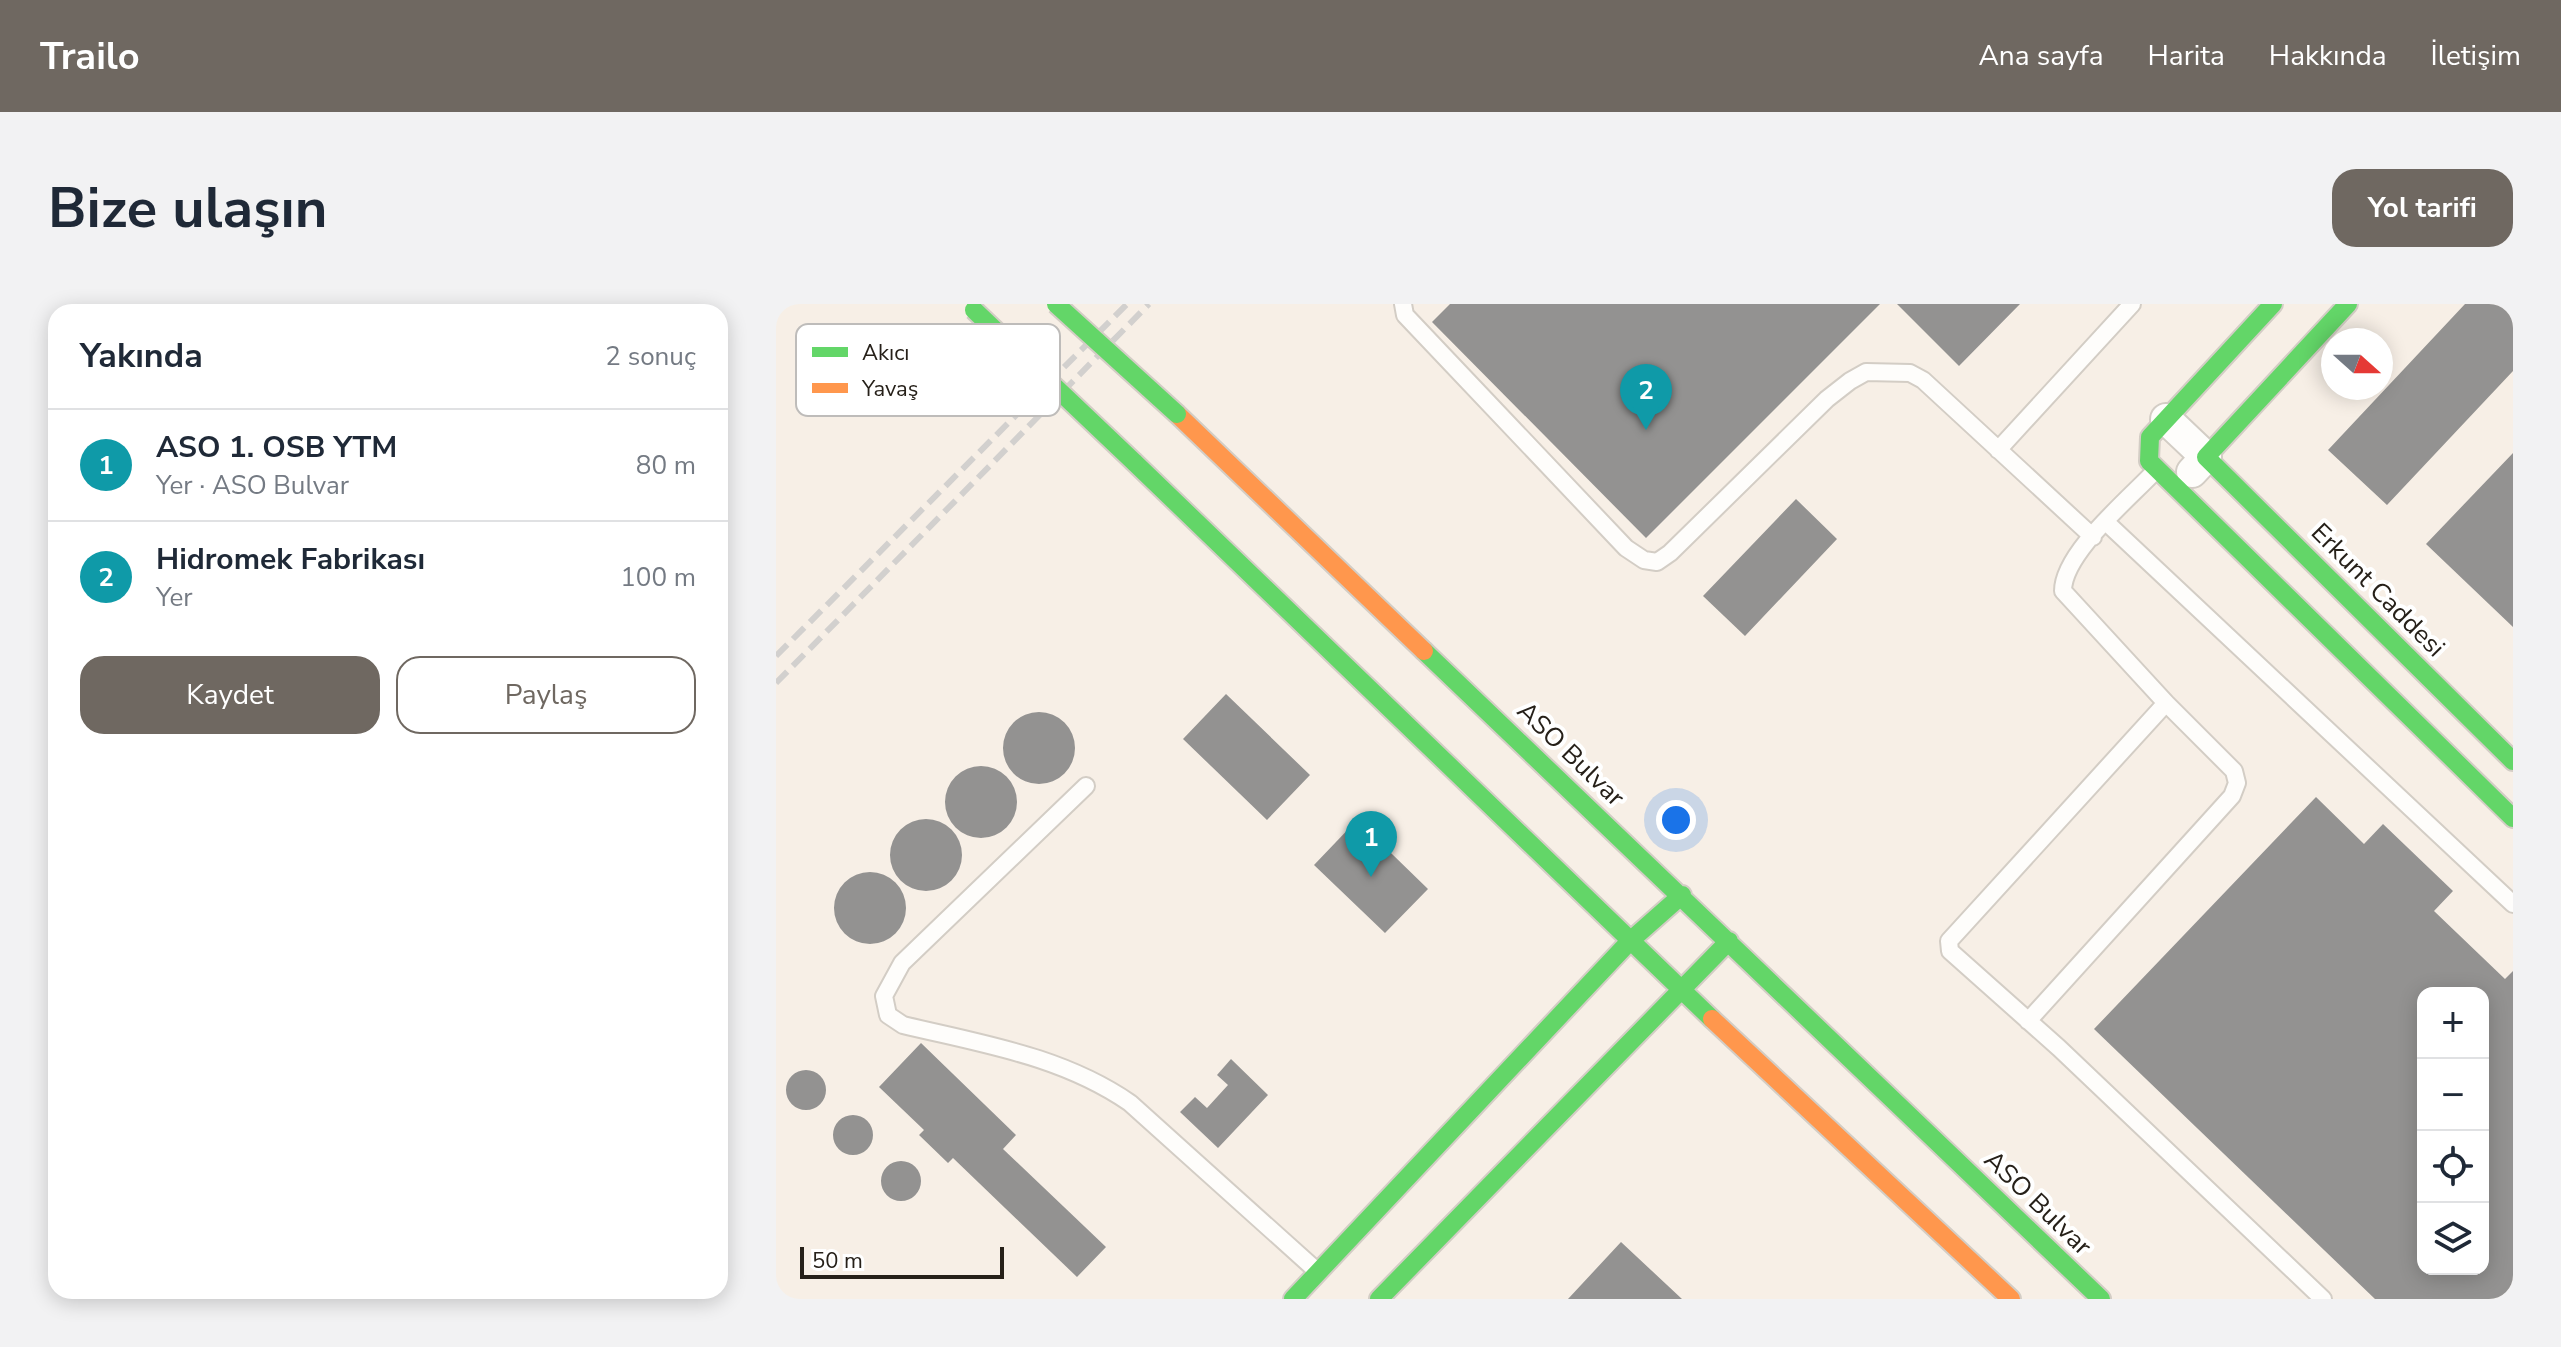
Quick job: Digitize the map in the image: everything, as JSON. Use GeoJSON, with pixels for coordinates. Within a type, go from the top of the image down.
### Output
{"type":"FeatureCollection","features":[{"type":"Feature","properties":{"kind":"street","name":"ASO Bulvar"},"geometry":{"type":"LineString","coordinates":[[1056,304],[1177,414],[2101,1299]]}},
{"type":"Feature","properties":{"kind":"street"},"geometry":{"type":"LineString","coordinates":[[2273,304],[2150,437],[2149,461],[2165,481],[2513,818]]}},
{"type":"Feature","properties":{"kind":"street"},"geometry":{"type":"LineString","coordinates":[[2165,481],[2206,457],[2348,304]]}},
{"type":"Feature","properties":{"kind":"street"},"geometry":{"type":"LineString","coordinates":[[970,307],[988,324]]}},
{"type":"Feature","properties":{"kind":"street"},"geometry":{"type":"LineString","coordinates":[[1060,392],[1679,988],[2011,1299]]}},
{"type":"Feature","properties":{"kind":"street"},"geometry":{"type":"LineString","coordinates":[[2166,419],[2206,457]]}},
{"type":"Feature","properties":{"kind":"street","name":"Erkunt Caddesi"},"geometry":{"type":"LineString","coordinates":[[2206,457],[2513,761]]}},
{"type":"Feature","properties":{"kind":"street"},"geometry":{"type":"LineString","coordinates":[[1305,1295],[1319,1272],[1630,941],[1682,895]]}},
{"type":"Feature","properties":{"kind":"street"},"geometry":{"type":"LineString","coordinates":[[1379,1299],[1679,988],[1729,941]]}},
{"type":"Feature","properties":{"kind":"lane"},"geometry":{"type":"LineString","coordinates":[[1403,304],[1405,315],[1626,548],[1644,560],[1657,562],[1670,553],[1827,399],[1866,372],[1910,373],[1923,380],[2093,537]]}},
{"type":"Feature","properties":{"kind":"lane"},"geometry":{"type":"LineString","coordinates":[[1998,450],[2132,304]]}},
{"type":"Feature","properties":{"kind":"lane"},"geometry":{"type":"LineString","coordinates":[[2028,1021],[2232,796],[2237,783],[2234,771],[2166,703],[2063,591],[2063,576],[2093,537],[2107,523],[2165,481]]}},
{"type":"Feature","properties":{"kind":"lane"},"geometry":{"type":"LineString","coordinates":[[2107,523],[2513,904]]}},
{"type":"Feature","properties":{"kind":"lane"},"geometry":{"type":"LineString","coordinates":[[2166,703],[1949,941],[1950,951],[2323,1299]]}},
{"type":"Feature","properties":{"kind":"lane"},"geometry":{"type":"LineString","coordinates":[[1086,786],[902,963],[884,996],[888,1015],[903,1025],[1047,1060],[1098,1081],[1130,1103],[1319,1272]]}},
{"type":"Feature","properties":{"kind":"building"},"geometry":{"type":"Polygon","coordinates":[[[1450,304],[1880,304],[1646,538],[1432,322],[1450,304]]]}},
{"type":"Feature","properties":{"kind":"building"},"geometry":{"type":"Polygon","coordinates":[[[1897,304],[2020,304],[1959,366],[1897,304]]]}},
{"type":"Feature","properties":{"kind":"building"},"geometry":{"type":"Polygon","coordinates":[[[2465,304],[2513,304],[2513,371],[2387,505],[2328,450],[2375,400],[2393,400],[2393,381],[2465,304]]]}},
{"type":"Feature","properties":{"kind":"building"},"geometry":{"type":"Polygon","coordinates":[[[2513,453],[2513,627],[2426,544],[2513,453]]]}},
{"type":"Feature","properties":{"kind":"building"},"geometry":{"type":"Polygon","coordinates":[[[1796,499],[1837,539],[1745,636],[1703,596],[1796,499]]]}},
{"type":"Feature","properties":{"kind":"building"},"geometry":{"type":"Polygon","coordinates":[[[1226,694],[1310,775],[1267,820],[1183,739],[1226,694]]]}},
{"type":"Feature","properties":{"kind":"building"},"geometry":{"type":"Polygon","coordinates":[[[1039,712],[1059,718],[1069,728],[1075,748],[1069,768],[1059,778],[1039,784],[1019,778],[1009,768],[1003,748],[1009,728],[1019,718],[1039,712]]]}},
{"type":"Feature","properties":{"kind":"building"},"geometry":{"type":"Polygon","coordinates":[[[981,766],[1001,772],[1011,782],[1017,802],[1011,822],[1001,832],[981,838],[961,832],[951,822],[945,802],[951,782],[961,772],[981,766]]]}},
{"type":"Feature","properties":{"kind":"building"},"geometry":{"type":"Polygon","coordinates":[[[2316,797],[2364,844],[2383,824],[2453,891],[2434,911],[2505,979],[2513,971],[2513,1299],[2375,1299],[2094,1029],[2316,797]]]}},
{"type":"Feature","properties":{"kind":"building"},"geometry":{"type":"Polygon","coordinates":[[[926,819],[946,825],[956,835],[962,855],[956,875],[946,885],[926,891],[906,885],[896,875],[890,855],[896,835],[906,825],[926,819]]]}},
{"type":"Feature","properties":{"kind":"building"},"geometry":{"type":"Polygon","coordinates":[[[1357,820],[1428,889],[1385,933],[1314,865],[1357,820]]]}},
{"type":"Feature","properties":{"kind":"building"},"geometry":{"type":"Polygon","coordinates":[[[870,872],[890,878],[900,888],[906,908],[900,928],[890,938],[870,944],[850,938],[840,928],[834,908],[840,888],[850,878],[870,872]]]}},
{"type":"Feature","properties":{"kind":"building"},"geometry":{"type":"Polygon","coordinates":[[[921,1043],[1016,1135],[1003,1149],[1106,1247],[1077,1277],[953,1158],[948,1163],[919,1135],[924,1130],[879,1087],[921,1043]]]}},
{"type":"Feature","properties":{"kind":"building"},"geometry":{"type":"Polygon","coordinates":[[[1231,1059],[1268,1095],[1218,1148],[1180,1112],[1195,1097],[1207,1108],[1228,1085],[1217,1075],[1231,1059]]]}},
{"type":"Feature","properties":{"kind":"building"},"geometry":{"type":"Polygon","coordinates":[[[806,1070],[820,1076],[826,1090],[820,1104],[806,1110],[792,1104],[786,1090],[792,1076],[806,1070]]]}},
{"type":"Feature","properties":{"kind":"building"},"geometry":{"type":"Polygon","coordinates":[[[853,1115],[867,1121],[873,1135],[867,1149],[853,1155],[839,1149],[833,1135],[839,1121],[853,1115]]]}},
{"type":"Feature","properties":{"kind":"building"},"geometry":{"type":"Polygon","coordinates":[[[901,1161],[915,1167],[921,1181],[915,1195],[901,1201],[887,1195],[881,1181],[887,1167],[901,1161]]]}},
{"type":"Feature","properties":{"kind":"building"},"geometry":{"type":"Polygon","coordinates":[[[1621,1242],[1682,1299],[1568,1299],[1621,1242]]]}},
{"type":"Feature","properties":{"kind":"railway"},"geometry":{"type":"LineString","coordinates":[[1060,371],[1127,304]]}},
{"type":"Feature","properties":{"kind":"railway"},"geometry":{"type":"LineString","coordinates":[[1060,394],[1149,304]]}},
{"type":"Feature","properties":{"kind":"railway"},"geometry":{"type":"LineString","coordinates":[[776,656],[1015,416]]}},
{"type":"Feature","properties":{"kind":"railway"},"geometry":{"type":"LineString","coordinates":[[776,683],[1039,416]]}},
{"type":"Feature","properties":{"kind":"traffic: fast"},"geometry":{"type":"LineString","coordinates":[[1056,304],[1177,414]]}},
{"type":"Feature","properties":{"kind":"traffic: fast"},"geometry":{"type":"LineString","coordinates":[[2273,304],[2150,437],[2149,461],[2513,818]]}},
{"type":"Feature","properties":{"kind":"traffic: fast"},"geometry":{"type":"LineString","coordinates":[[2348,304],[2206,457],[2513,761]]}},
{"type":"Feature","properties":{"kind":"traffic: fast"},"geometry":{"type":"LineString","coordinates":[[974,310],[989,324]]}},
{"type":"Feature","properties":{"kind":"traffic: fast"},"geometry":{"type":"LineString","coordinates":[[1060,392],[1134,462]]}},
{"type":"Feature","properties":{"kind":"traffic: fast"},"geometry":{"type":"LineString","coordinates":[[1134,462],[1712,1019]]}},
{"type":"Feature","properties":{"kind":"traffic: fast"},"geometry":{"type":"LineString","coordinates":[[1424,651],[2101,1299]]}},
{"type":"Feature","properties":{"kind":"traffic: fast"},"geometry":{"type":"LineString","coordinates":[[1293,1299],[1630,941],[1682,895]]}},
{"type":"Feature","properties":{"kind":"traffic: fast"},"geometry":{"type":"LineString","coordinates":[[1379,1299],[1729,941]]}},
{"type":"Feature","properties":{"kind":"traffic: slow"},"geometry":{"type":"LineString","coordinates":[[1177,414],[1424,651]]}},
{"type":"Feature","properties":{"kind":"traffic: slow"},"geometry":{"type":"LineString","coordinates":[[1712,1019],[2011,1299]]}},
{"type":"Feature","properties":{"kind":"place","name":"Hidromek Fabrikası"},"geometry":{"type":"Point","coordinates":[1646,430]}},
{"type":"Feature","properties":{"kind":"place","name":"ASO 1. OSB YTM"},"geometry":{"type":"Point","coordinates":[1371,877]}}]}
